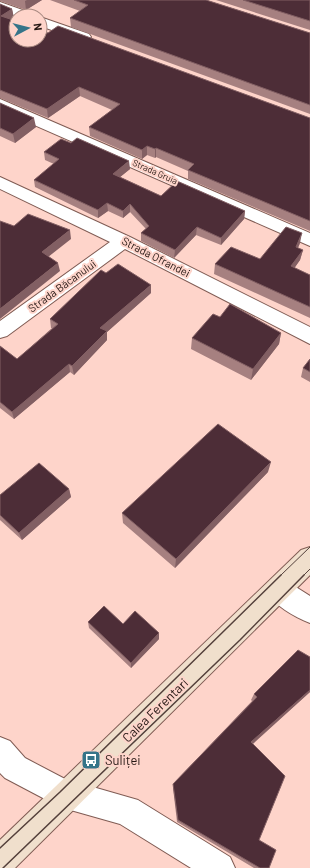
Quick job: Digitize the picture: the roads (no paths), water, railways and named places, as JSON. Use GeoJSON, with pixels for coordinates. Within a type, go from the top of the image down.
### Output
{"type":"FeatureCollection","features":[{"type":"Feature","properties":{"kind":"main road","name":"Calea Ferentari"},"geometry":{"type":"LineString","coordinates":[[0,861],[279,590],[310,558]]}},
{"type":"Feature","properties":{"kind":"street"},"geometry":{"type":"LineString","coordinates":[[48,24],[100,43]]}},
{"type":"Feature","properties":{"kind":"street","name":"Strada Gruia"},"geometry":{"type":"LineString","coordinates":[[0,104],[310,240]]}},
{"type":"Feature","properties":{"kind":"street","name":"Strada Ofrandei"},"geometry":{"type":"LineString","coordinates":[[0,182],[124,241],[310,336]]}},
{"type":"Feature","properties":{"kind":"street","name":"Strada Băcanului"},"geometry":{"type":"LineString","coordinates":[[0,331],[124,241]]}},
{"type":"Feature","properties":{"kind":"street"},"geometry":{"type":"LineString","coordinates":[[279,590],[310,611]]}},
{"type":"Feature","properties":{"kind":"street"},"geometry":{"type":"LineString","coordinates":[[0,751],[15,768],[60,792],[127,811],[219,868]]}},
{"type":"Feature","properties":{"kind":"tram line"},"geometry":{"type":"LineString","coordinates":[[280,576],[310,547]]}},
{"type":"Feature","properties":{"kind":"tram line"},"geometry":{"type":"LineString","coordinates":[[304,575],[310,569]]}},
{"type":"Feature","properties":{"kind":"tram line"},"geometry":{"type":"LineString","coordinates":[[0,848],[60,792],[281,575]]}},
{"type":"Feature","properties":{"kind":"tram line"},"geometry":{"type":"LineString","coordinates":[[3,868],[240,640],[304,575]]}},
{"type":"Feature","properties":{"kind":"place","name":"Suliței"},"geometry":{"type":"Point","coordinates":[91,760]}}]}
